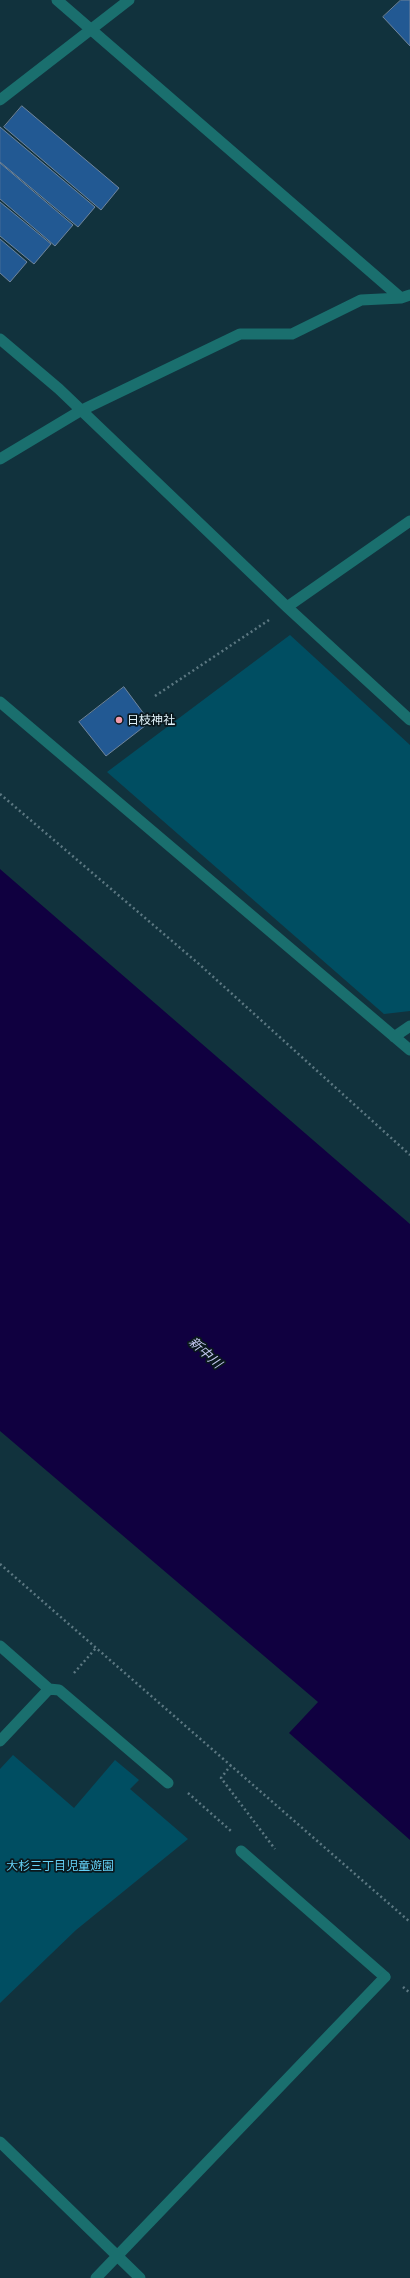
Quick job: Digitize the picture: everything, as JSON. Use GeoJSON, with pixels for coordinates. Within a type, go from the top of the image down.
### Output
{"type":"FeatureCollection","features":[{"type":"Feature","properties":{"kind":"street"},"geometry":{"type":"LineString","coordinates":[[57,0],[406,296]]}},
{"type":"Feature","properties":{"kind":"street"},"geometry":{"type":"LineString","coordinates":[[0,100],[129,0]]}},
{"type":"Feature","properties":{"kind":"street"},"geometry":{"type":"LineString","coordinates":[[0,459],[80,411],[240,334],[292,334],[361,300],[406,296]]}},
{"type":"Feature","properties":{"kind":"street"},"geometry":{"type":"LineString","coordinates":[[0,339],[59,389],[80,411],[287,607],[410,720]]}},
{"type":"Feature","properties":{"kind":"street"},"geometry":{"type":"LineString","coordinates":[[287,607],[410,521]]}},
{"type":"Feature","properties":{"kind":"street"},"geometry":{"type":"LineString","coordinates":[[0,702],[410,1050]]}},
{"type":"Feature","properties":{"kind":"street"},"geometry":{"type":"LineString","coordinates":[[394,1037],[410,1026]]}},
{"type":"Feature","properties":{"kind":"street"},"geometry":{"type":"LineString","coordinates":[[0,1646],[168,1783]]}},
{"type":"Feature","properties":{"kind":"street"},"geometry":{"type":"LineString","coordinates":[[0,1741],[54,1689]]}},
{"type":"Feature","properties":{"kind":"street"},"geometry":{"type":"LineString","coordinates":[[96,2278],[385,1977],[241,1851]]}},
{"type":"Feature","properties":{"kind":"street"},"geometry":{"type":"LineString","coordinates":[[0,2142],[140,2278]]}},
{"type":"Feature","properties":{"kind":"path"},"geometry":{"type":"LineString","coordinates":[[155,696],[287,607]]}},
{"type":"Feature","properties":{"kind":"path"},"geometry":{"type":"LineString","coordinates":[[0,794],[199,964],[410,1155]]}},
{"type":"Feature","properties":{"kind":"path"},"geometry":{"type":"LineString","coordinates":[[0,1564],[410,1922]]}},
{"type":"Feature","properties":{"kind":"path"},"geometry":{"type":"LineString","coordinates":[[54,1689],[96,1648]]}},
{"type":"Feature","properties":{"kind":"green space"},"geometry":{"type":"Polygon","coordinates":[[[290,635],[410,745],[410,1011],[384,1014],[107,772],[290,635]]]}},
{"type":"Feature","properties":{"kind":"green space","name":"大杉三丁目児童遊園"},"geometry":{"type":"Polygon","coordinates":[[[13,1755],[74,1808],[115,1760],[139,1780],[130,1789],[188,1839],[76,1930],[0,2003],[0,1769],[13,1755]]]}},
{"type":"Feature","properties":{"kind":"water","name":"新中川"},"geometry":{"type":"Polygon","coordinates":[[[0,869],[410,1224],[410,1840],[289,1733],[318,1702],[0,1431],[0,869]]]}},
{"type":"Feature","properties":{"kind":"building"},"geometry":{"type":"Polygon","coordinates":[[[401,0],[410,0],[410,46],[383,17],[401,0]]]}},
{"type":"Feature","properties":{"kind":"building"},"geometry":{"type":"Polygon","coordinates":[[[22,106],[119,188],[101,210],[4,127],[22,106]]]}},
{"type":"Feature","properties":{"kind":"building"},"geometry":{"type":"Polygon","coordinates":[[[0,127],[95,207],[78,227],[0,162],[0,127]]]}},
{"type":"Feature","properties":{"kind":"building"},"geometry":{"type":"Polygon","coordinates":[[[0,163],[73,225],[55,246],[0,199],[0,163]]]}},
{"type":"Feature","properties":{"kind":"building"},"geometry":{"type":"Polygon","coordinates":[[[0,202],[51,244],[34,264],[0,236],[0,202]]]}},
{"type":"Feature","properties":{"kind":"building"},"geometry":{"type":"Polygon","coordinates":[[[0,239],[27,262],[10,282],[0,273],[0,239]]]}},
{"type":"Feature","properties":{"kind":"building"},"geometry":{"type":"Polygon","coordinates":[[[124,687],[150,722],[106,756],[79,722],[124,687]]]}},
{"type":"Feature","properties":{"kind":"place","name":"日枝神社"},"geometry":{"type":"Point","coordinates":[119,720]}}]}
